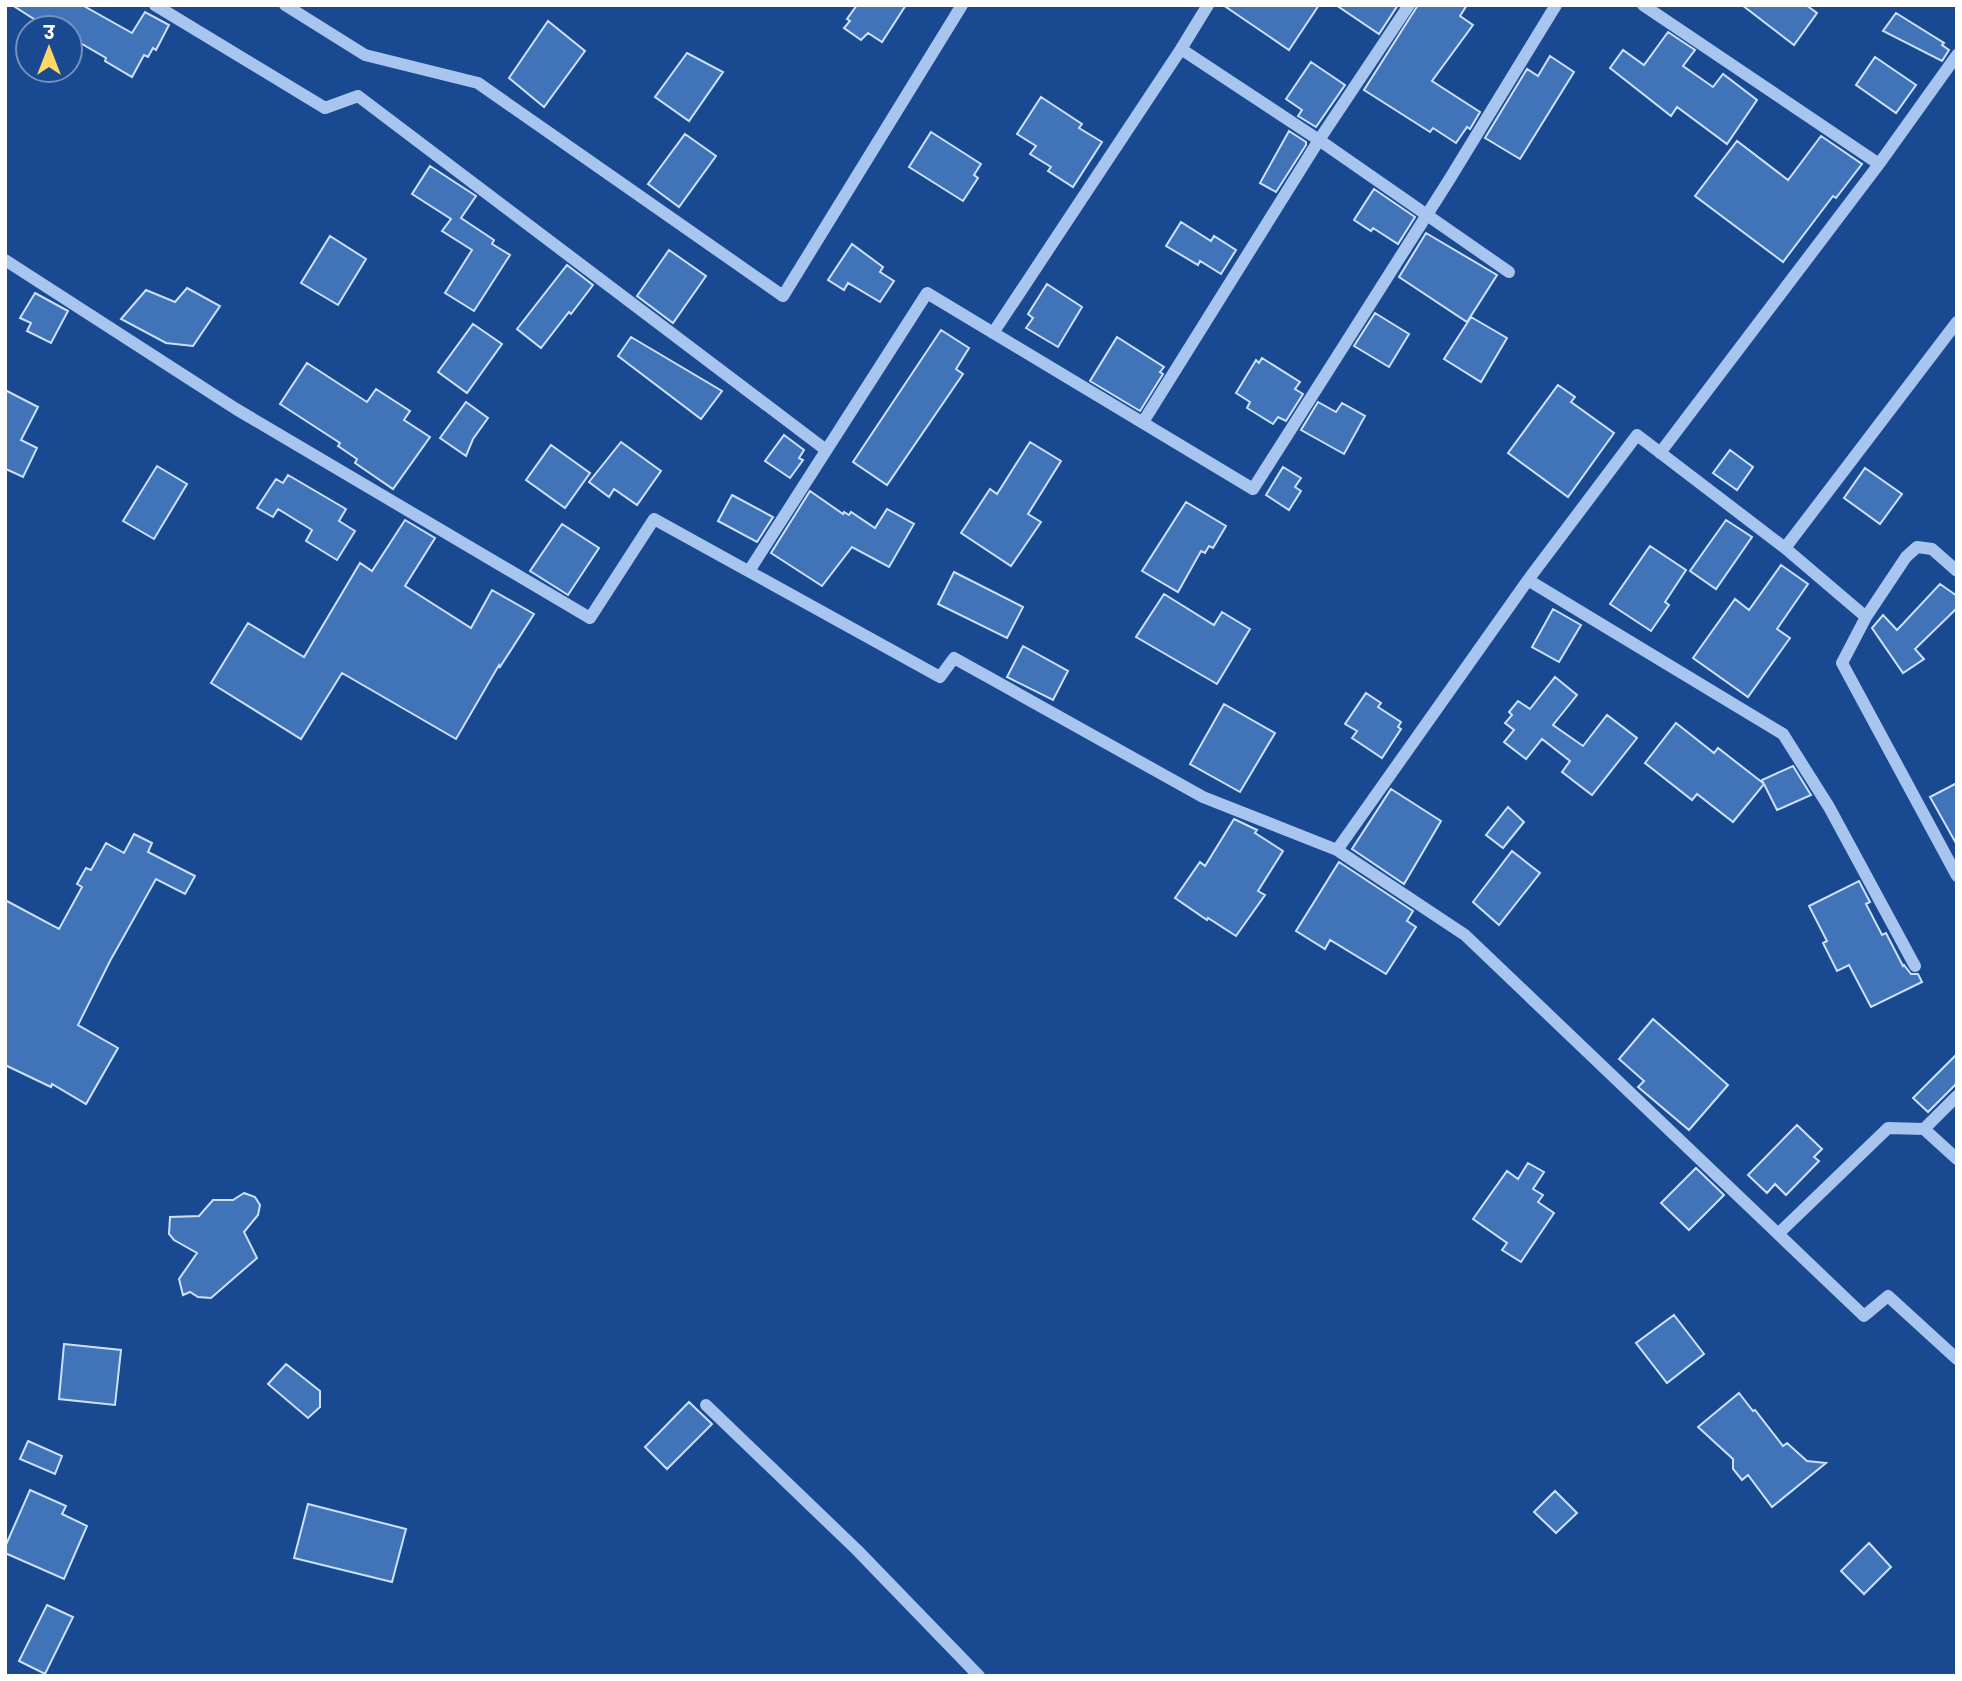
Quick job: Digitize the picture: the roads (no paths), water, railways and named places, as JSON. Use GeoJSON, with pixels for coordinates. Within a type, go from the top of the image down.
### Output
{"type":"FeatureCollection","features":[{"type":"Feature","properties":{"kind":"street"},"geometry":{"type":"LineString","coordinates":[[155,5],[325,108],[358,96],[826,450]]}},
{"type":"Feature","properties":{"kind":"street"},"geometry":{"type":"LineString","coordinates":[[285,5],[365,55],[478,83],[783,296],[962,5]]}},
{"type":"Feature","properties":{"kind":"street"},"geometry":{"type":"LineString","coordinates":[[993,333],[1208,5]]}},
{"type":"Feature","properties":{"kind":"street"},"geometry":{"type":"LineString","coordinates":[[1143,422],[1319,140],[1409,5]]}},
{"type":"Feature","properties":{"kind":"street"},"geometry":{"type":"LineString","coordinates":[[749,571],[927,293],[1253,489],[1556,5]]}},
{"type":"Feature","properties":{"kind":"street"},"geometry":{"type":"LineString","coordinates":[[1643,5],[1879,164]]}},
{"type":"Feature","properties":{"kind":"street"},"geometry":{"type":"LineString","coordinates":[[1181,49],[1319,140],[1509,272]]}},
{"type":"Feature","properties":{"kind":"street"},"geometry":{"type":"LineString","coordinates":[[1660,453],[1879,164],[1957,55]]}},
{"type":"Feature","properties":{"kind":"street"},"geometry":{"type":"LineString","coordinates":[[5,260],[236,409],[590,618],[654,519],[940,677],[954,658],[1203,797],[1337,850],[1465,935],[1864,1316],[1888,1296],[1957,1359]]}},
{"type":"Feature","properties":{"kind":"street"},"geometry":{"type":"LineString","coordinates":[[1785,548],[1957,322]]}},
{"type":"Feature","properties":{"kind":"street"},"geometry":{"type":"LineString","coordinates":[[1337,850],[1528,580],[1637,435],[1785,548],[1867,617]]}},
{"type":"Feature","properties":{"kind":"street"},"geometry":{"type":"LineString","coordinates":[[1957,572],[1932,548],[1917,547],[1906,557],[1867,617],[1842,663],[1957,876]]}},
{"type":"Feature","properties":{"kind":"street"},"geometry":{"type":"LineString","coordinates":[[1528,580],[1783,734],[1829,807],[1915,966]]}},
{"type":"Feature","properties":{"kind":"street"},"geometry":{"type":"LineString","coordinates":[[1923,1129],[1957,1096]]}},
{"type":"Feature","properties":{"kind":"street"},"geometry":{"type":"LineString","coordinates":[[1778,1234],[1888,1128],[1923,1129],[1957,1159]]}},
{"type":"Feature","properties":{"kind":"street"},"geometry":{"type":"LineString","coordinates":[[706,1405],[857,1550],[979,1676]]}}]}
